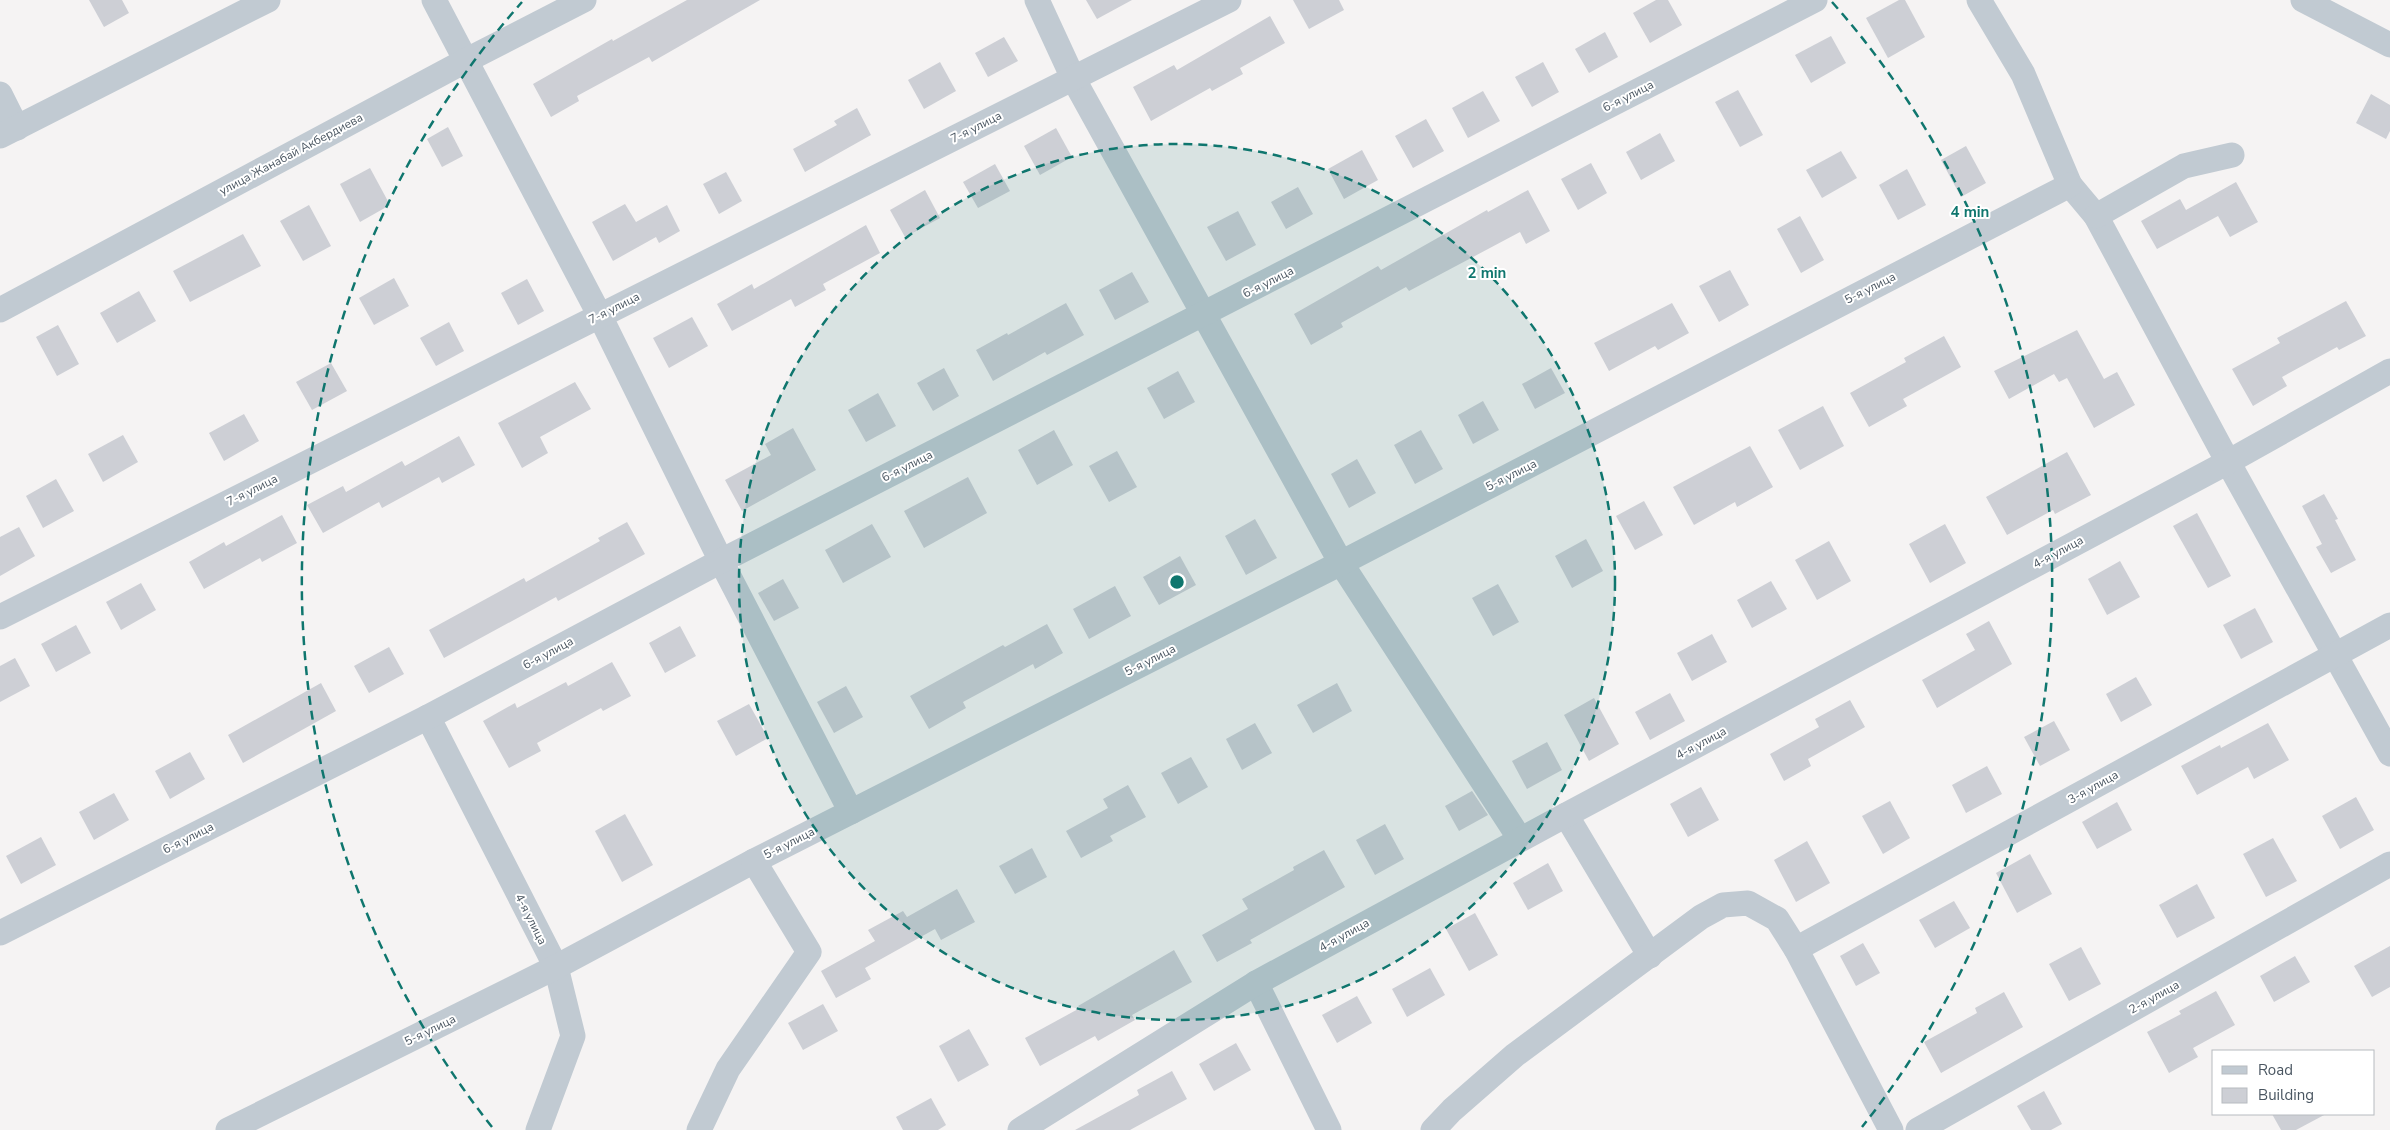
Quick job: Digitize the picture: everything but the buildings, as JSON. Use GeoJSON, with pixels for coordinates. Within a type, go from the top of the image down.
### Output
{"type":"FeatureCollection","features":[{"type":"Feature","properties":{"kind":"street"},"geometry":{"type":"LineString","coordinates":[[0,94],[8,132],[268,0]]}},
{"type":"Feature","properties":{"kind":"street"},"geometry":{"type":"LineString","coordinates":[[434,0],[464,61],[600,316],[721,561],[850,812]]}},
{"type":"Feature","properties":{"kind":"street","name":"улица Жанабай Акбердиева"},"geometry":{"type":"LineString","coordinates":[[0,310],[464,61],[584,0]]}},
{"type":"Feature","properties":{"kind":"street"},"geometry":{"type":"LineString","coordinates":[[1037,0],[1073,78],[1342,563],[1520,839]]}},
{"type":"Feature","properties":{"kind":"street","name":"7-я улица"},"geometry":{"type":"LineString","coordinates":[[0,617],[1229,0]]}},
{"type":"Feature","properties":{"kind":"street","name":"6-я улица"},"geometry":{"type":"LineString","coordinates":[[0,933],[428,717],[721,561],[1815,0]]}},
{"type":"Feature","properties":{"kind":"street"},"geometry":{"type":"LineString","coordinates":[[1979,0],[2023,74],[2070,185],[2096,216],[2228,462],[2390,754]]}},
{"type":"Feature","properties":{"kind":"street"},"geometry":{"type":"LineString","coordinates":[[2303,0],[2390,45]]}},
{"type":"Feature","properties":{"kind":"street"},"geometry":{"type":"LineString","coordinates":[[2096,216],[2184,166],[2232,155]]}},
{"type":"Feature","properties":{"kind":"street","name":"5-я улица"},"geometry":{"type":"LineString","coordinates":[[228,1130],[556,967],[754,861],[1342,563],[2070,185]]}},
{"type":"Feature","properties":{"kind":"street","name":"4-я улица"},"geometry":{"type":"LineString","coordinates":[[1020,1130],[1256,983],[1566,814],[2228,462],[2390,372]]}},
{"type":"Feature","properties":{"kind":"street","name":"3-я улица"},"geometry":{"type":"LineString","coordinates":[[1796,949],[2390,625]]}},
{"type":"Feature","properties":{"kind":"street","name":"4-я улица"},"geometry":{"type":"LineString","coordinates":[[428,717],[556,967],[573,1036],[538,1130]]}},
{"type":"Feature","properties":{"kind":"street"},"geometry":{"type":"LineString","coordinates":[[1566,814],[1650,956]]}},
{"type":"Feature","properties":{"kind":"street"},"geometry":{"type":"LineString","coordinates":[[699,1130],[728,1069],[809,952],[754,861]]}},
{"type":"Feature","properties":{"kind":"street","name":"2-я улица"},"geometry":{"type":"LineString","coordinates":[[1918,1130],[2390,864]]}},
{"type":"Feature","properties":{"kind":"street"},"geometry":{"type":"LineString","coordinates":[[1433,1130],[1452,1110],[1515,1054],[1701,918],[1723,905],[1748,903],[1777,919],[1796,949],[1890,1130]]}},
{"type":"Feature","properties":{"kind":"street"},"geometry":{"type":"LineString","coordinates":[[1256,983],[1329,1130]]}}]}
